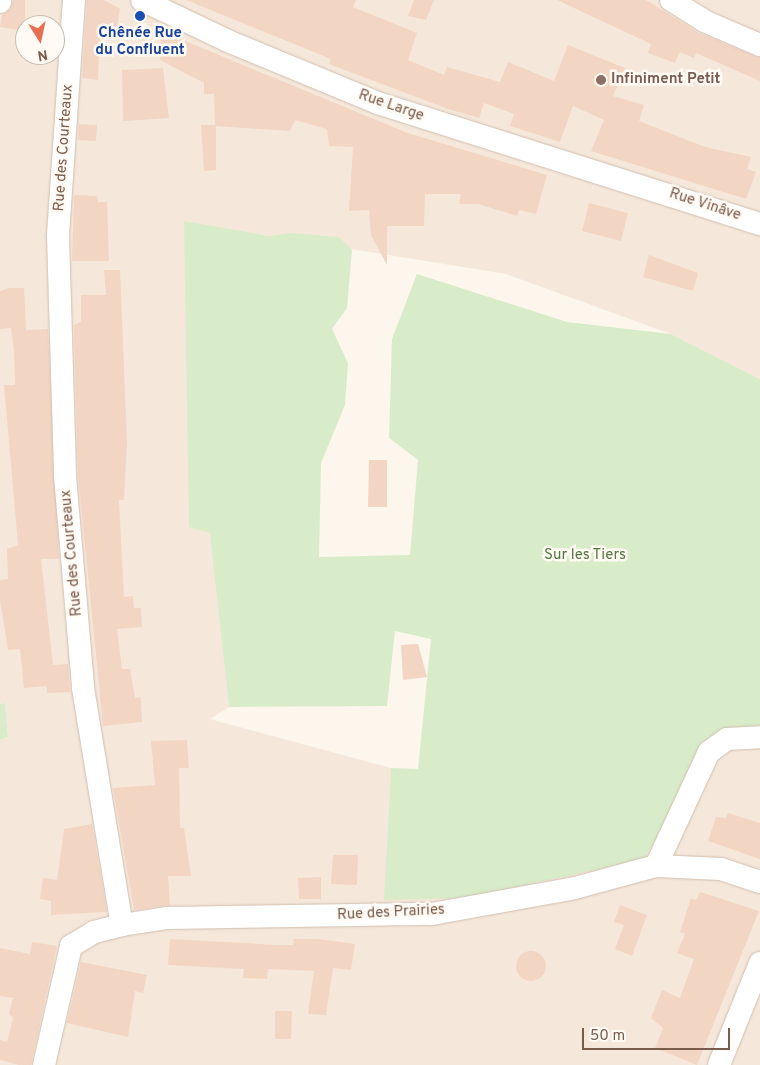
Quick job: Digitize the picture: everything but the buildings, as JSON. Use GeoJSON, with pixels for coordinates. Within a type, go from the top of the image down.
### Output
{"type":"FeatureCollection","features":[{"type":"Feature","properties":{"kind":"street","name":"Rue des Courteaux"},"geometry":{"type":"LineString","coordinates":[[74,0],[58,236],[65,476],[83,688],[122,925]]}},
{"type":"Feature","properties":{"kind":"street","name":"Rue Large"},"geometry":{"type":"LineString","coordinates":[[142,0],[228,41],[378,103],[649,187]]}},
{"type":"Feature","properties":{"kind":"street"},"geometry":{"type":"LineString","coordinates":[[671,0],[704,21],[760,45]]}},
{"type":"Feature","properties":{"kind":"street","name":"Rue Vinâve"},"geometry":{"type":"LineString","coordinates":[[649,187],[760,224]]}},
{"type":"Feature","properties":{"kind":"street"},"geometry":{"type":"LineString","coordinates":[[656,866],[709,752],[727,739],[760,737]]}},
{"type":"Feature","properties":{"kind":"street","name":"Rue des Prairies"},"geometry":{"type":"LineString","coordinates":[[122,925],[167,918],[432,914],[575,888],[656,866],[721,869],[760,882]]}},
{"type":"Feature","properties":{"kind":"street"},"geometry":{"type":"LineString","coordinates":[[44,1065],[72,946],[94,932],[122,925]]}},
{"type":"Feature","properties":{"kind":"street"},"geometry":{"type":"LineString","coordinates":[[719,1065],[760,963]]}},
{"type":"Feature","properties":{"kind":"shaded area"},"geometry":{"type":"Polygon","coordinates":[[[0,0],[760,0],[760,379],[671,334],[506,274],[184,222],[229,707],[210,719],[391,768],[385,900],[702,751],[760,731],[760,1065],[0,1065],[0,740],[8,737],[5,703],[0,704],[0,0]]]}},
{"type":"Feature","properties":{"kind":"green space","name":"Sur les Tiers"},"geometry":{"type":"Polygon","coordinates":[[[184,221],[270,236],[291,233],[339,237],[352,250],[347,308],[332,329],[348,363],[345,405],[321,463],[319,557],[410,555],[418,460],[389,438],[392,339],[417,274],[567,322],[671,334],[760,379],[760,731],[728,733],[642,860],[464,898],[384,900],[391,768],[418,769],[431,639],[395,631],[387,706],[229,707],[210,533],[189,527],[184,221]]]}},
{"type":"Feature","properties":{"kind":"green space"},"geometry":{"type":"Polygon","coordinates":[[[5,703],[8,737],[0,740],[0,704],[5,703]]]}},
{"type":"Feature","properties":{"kind":"place","name":"Chênée Rue du Confluent"},"geometry":{"type":"Point","coordinates":[140,16]}},
{"type":"Feature","properties":{"kind":"place","name":"Infiniment Petit"},"geometry":{"type":"Point","coordinates":[601,80]}}]}
